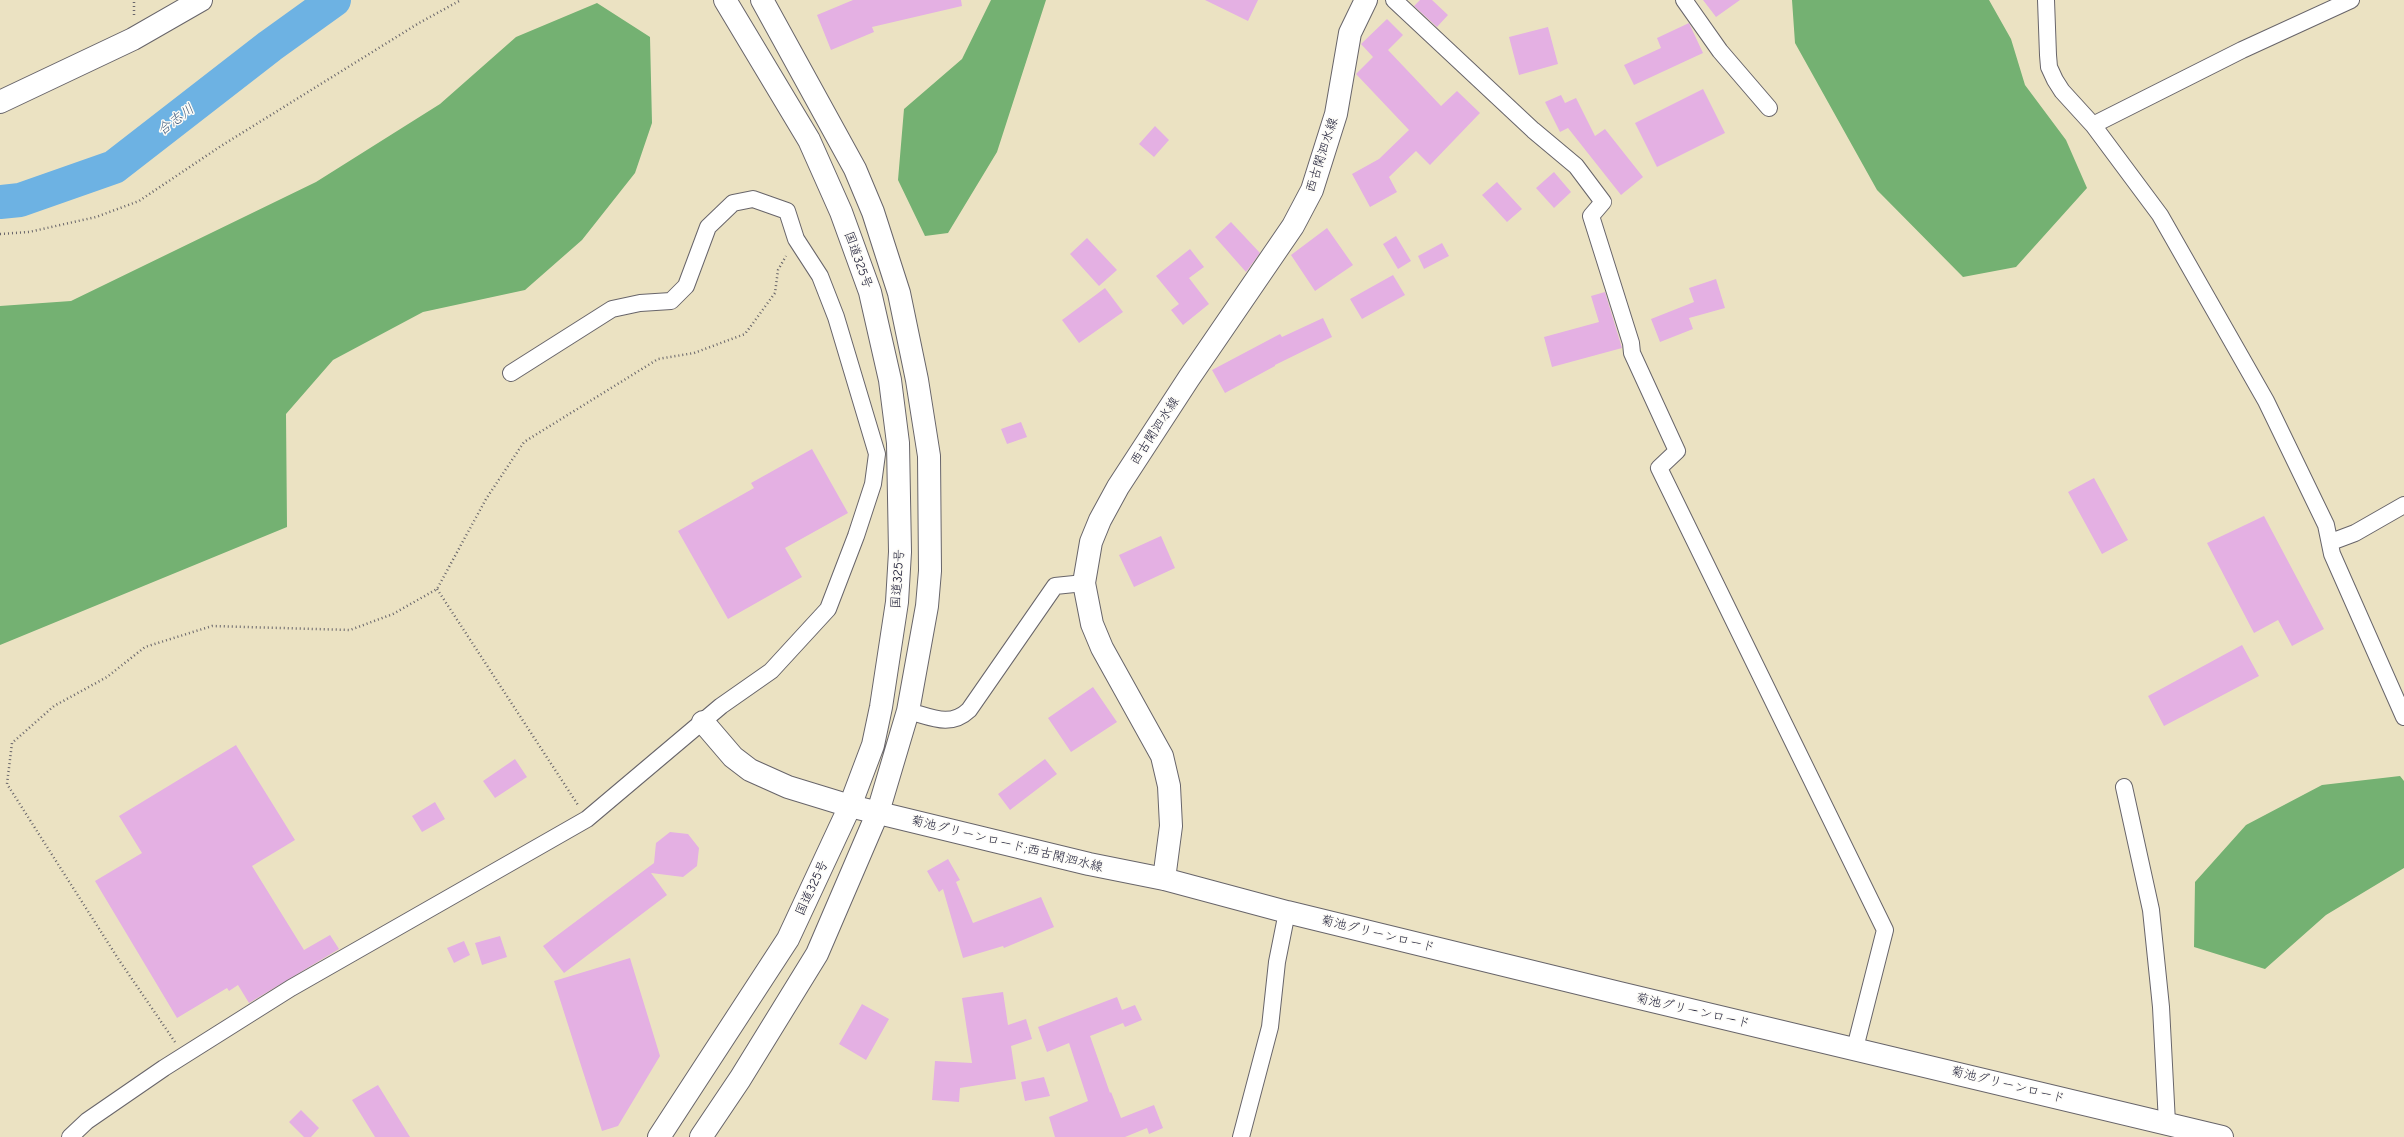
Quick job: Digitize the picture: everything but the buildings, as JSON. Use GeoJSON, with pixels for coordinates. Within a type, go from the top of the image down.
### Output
{"type":"FeatureCollection","features":[{"type":"Feature","properties":{"kind":"main road"},"geometry":{"type":"LineString","coordinates":[[0,102],[132,39],[201,0]]}},
{"type":"Feature","properties":{"kind":"main road","name":"国道325号"},"geometry":{"type":"LineString","coordinates":[[659,1137],[788,939],[850,806],[873,745],[888,672],[897,602],[901,501],[898,443],[890,380],[870,292],[841,212],[809,140],[725,0]]}},
{"type":"Feature","properties":{"kind":"main road"},"geometry":{"type":"LineString","coordinates":[[702,1137],[740,1079],[817,954],[878,812],[908,711],[927,599],[930,572],[929,456],[899,293],[873,212],[855,169],[762,0]]}},
{"type":"Feature","properties":{"kind":"main road","name":"西古閑泗水線"},"geometry":{"type":"LineString","coordinates":[[1164,879],[1171,826],[1169,786],[1162,756],[1102,648],[1092,624],[1084,583],[1091,542],[1100,520],[1118,487],[1189,378],[1293,226],[1312,190],[1336,114],[1350,33],[1366,0]]}},
{"type":"Feature","properties":{"kind":"main road","name":"菊池グリーンロード;西古閑泗水線"},"geometry":{"type":"LineString","coordinates":[[703,722],[733,757],[750,770],[788,787],[850,806],[1089,864],[1164,879]]}},
{"type":"Feature","properties":{"kind":"main road","name":"菊池グリーンロード"},"geometry":{"type":"LineString","coordinates":[[1164,879],[1287,912],[1619,993],[1855,1048],[2177,1129],[2222,1137]]}},
{"type":"Feature","properties":{"kind":"street"},"geometry":{"type":"LineString","coordinates":[[1394,0],[1533,130],[1576,166],[1603,202],[1591,216],[1631,343],[1632,353],[1677,451],[1659,468],[1885,930],[1855,1048]]}},
{"type":"Feature","properties":{"kind":"street"},"geometry":{"type":"LineString","coordinates":[[1684,0],[1720,51],[1769,108]]}},
{"type":"Feature","properties":{"kind":"street"},"geometry":{"type":"LineString","coordinates":[[2046,0],[2049,67],[2062,91],[2093,125],[2160,215],[2205,290],[2266,402],[2326,525],[2331,542],[2332,554],[2404,717]]}},
{"type":"Feature","properties":{"kind":"street"},"geometry":{"type":"LineString","coordinates":[[2093,125],[2242,50],[2351,0]]}},
{"type":"Feature","properties":{"kind":"street"},"geometry":{"type":"LineString","coordinates":[[70,1137],[87,1121],[164,1068],[185,1057],[292,988],[587,819],[721,706],[771,671],[828,609],[856,536],[873,484],[877,454],[836,317],[820,276],[796,239],[787,211],[753,199],[733,203],[708,227],[686,286],[671,301],[640,303],[612,309],[511,372]]}},
{"type":"Feature","properties":{"kind":"street"},"geometry":{"type":"LineString","coordinates":[[2331,542],[2355,533],[2404,505]]}},
{"type":"Feature","properties":{"kind":"street"},"geometry":{"type":"LineString","coordinates":[[908,711],[949,721],[960,718],[969,710],[1055,586],[1084,583]]}},
{"type":"Feature","properties":{"kind":"street"},"geometry":{"type":"LineString","coordinates":[[2124,787],[2151,910],[2161,1007],[2177,1129]]}},
{"type":"Feature","properties":{"kind":"street"},"geometry":{"type":"LineString","coordinates":[[1242,1137],[1270,1028],[1277,962],[1287,912]]}},
{"type":"Feature","properties":{"kind":"path"},"geometry":{"type":"LineString","coordinates":[[0,234],[29,232],[96,217],[139,201],[221,146],[413,27],[461,0]]}},
{"type":"Feature","properties":{"kind":"path"},"geometry":{"type":"LineString","coordinates":[[185,1057],[119,960],[7,784],[12,743],[54,706],[107,677],[145,647],[212,626],[350,630],[393,614],[437,589],[486,499],[524,442],[658,359],[694,353],[745,334],[775,293],[778,270],[796,239]]}},
{"type":"Feature","properties":{"kind":"path"},"geometry":{"type":"LineString","coordinates":[[437,589],[587,819]]}},
{"type":"Feature","properties":{"kind":"green space"},"geometry":{"type":"Polygon","coordinates":[[[991,0],[1046,0],[997,152],[948,233],[925,236],[898,180],[904,109],[962,59],[991,0]]]}},
{"type":"Feature","properties":{"kind":"green space"},"geometry":{"type":"Polygon","coordinates":[[[1792,0],[1989,0],[2011,39],[2025,85],[2066,140],[2087,188],[2016,267],[1963,277],[1877,190],[1795,43],[1792,0]]]}},
{"type":"Feature","properties":{"kind":"green space"},"geometry":{"type":"Polygon","coordinates":[[[597,3],[650,37],[652,123],[635,173],[582,240],[525,290],[423,312],[333,360],[286,414],[287,527],[0,645],[0,306],[71,301],[316,182],[440,104],[516,37],[597,3]]]}},
{"type":"Feature","properties":{"kind":"green space"},"geometry":{"type":"Polygon","coordinates":[[[2400,776],[2404,781],[2404,868],[2326,915],[2265,969],[2194,947],[2195,882],[2246,825],[2322,785],[2400,776]]]}},
{"type":"Feature","properties":{"kind":"waterway","name":"合志川"},"geometry":{"type":"LineString","coordinates":[[0,202],[20,200],[114,167],[270,46],[334,0]]}}]}
